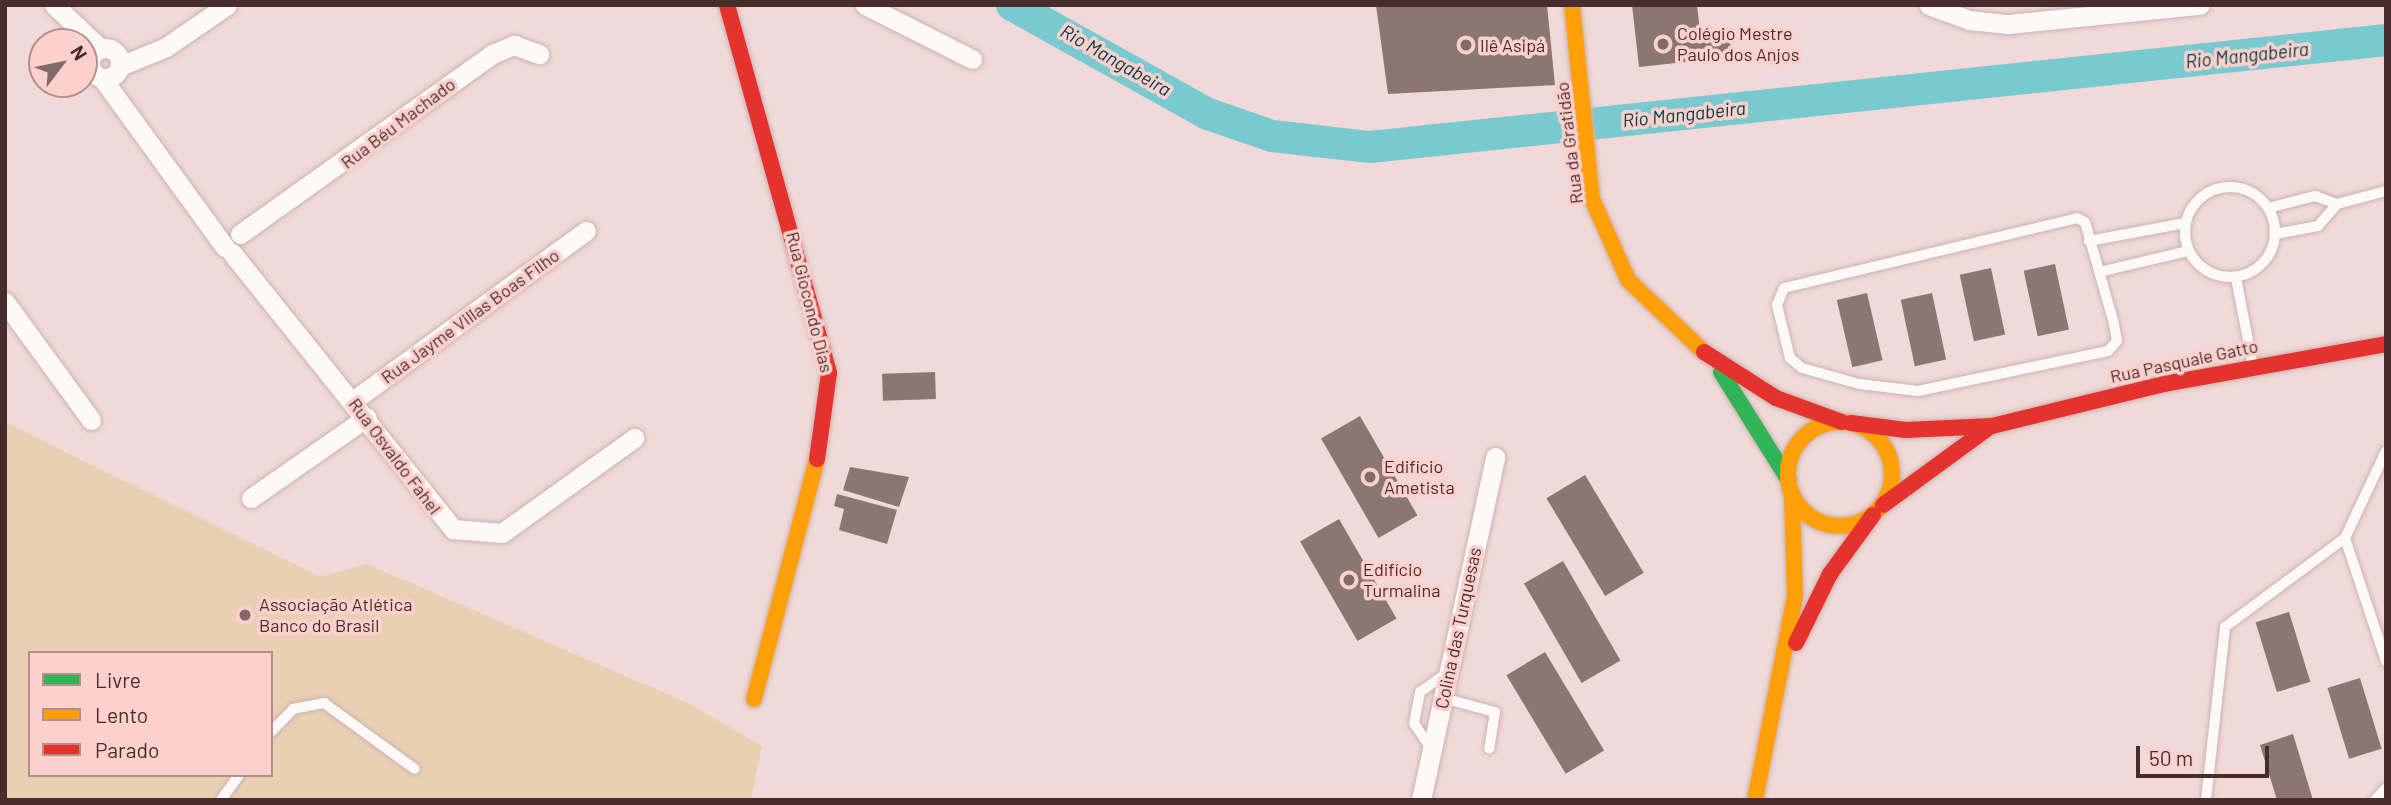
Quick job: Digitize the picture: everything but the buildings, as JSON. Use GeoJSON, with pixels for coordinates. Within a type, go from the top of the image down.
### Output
{"type":"FeatureCollection","features":[{"type":"Feature","properties":{"kind":"street"},"geometry":{"type":"LineString","coordinates":[[104,62],[148,54],[227,5]]}},
{"type":"Feature","properties":{"kind":"street","name":"Rua Giocondo Dias"},"geometry":{"type":"LineString","coordinates":[[717,5],[734,29]]}},
{"type":"Feature","properties":{"kind":"street","name":"Rua Giocondo Dias"},"geometry":{"type":"LineString","coordinates":[[727,5],[818,321],[829,386],[827,421],[754,699]]}},
{"type":"Feature","properties":{"kind":"street"},"geometry":{"type":"LineString","coordinates":[[865,5],[972,59]]}},
{"type":"Feature","properties":{"kind":"street","name":"Rua da Gratidão"},"geometry":{"type":"LineString","coordinates":[[1572,5],[1592,198],[1613,256],[1648,304],[1712,360],[1776,398],[1846,423]]}},
{"type":"Feature","properties":{"kind":"street"},"geometry":{"type":"LineString","coordinates":[[1929,5],[1969,20],[2008,24],[2200,5]]}},
{"type":"Feature","properties":{"kind":"street","name":"Rua Osvaldo Fahel"},"geometry":{"type":"LineString","coordinates":[[60,13],[70,28]]}},
{"type":"Feature","properties":{"kind":"street","name":"Rua Osvaldo Fahel"},"geometry":{"type":"LineString","coordinates":[[60,13],[104,62],[127,106],[207,214],[237,243],[257,283],[354,400],[442,519],[470,535],[502,533],[634,438]]}},
{"type":"Feature","properties":{"kind":"street","name":"Rua Béu Machado"},"geometry":{"type":"LineString","coordinates":[[237,243],[492,54],[514,45],[539,54]]}},
{"type":"Feature","properties":{"kind":"street","name":"Rua Jayme Villas Boas Filho"},"geometry":{"type":"LineString","coordinates":[[354,400],[586,231]]}},
{"type":"Feature","properties":{"kind":"street"},"geometry":{"type":"LineString","coordinates":[[5,302],[91,420]]}},
{"type":"Feature","properties":{"kind":"street","name":"Rua Pasquale Gatto"},"geometry":{"type":"LineString","coordinates":[[1846,423],[1906,430],[1992,426],[2253,366],[2386,344]]}},
{"type":"Feature","properties":{"kind":"street","name":"Rua da Gratidão"},"geometry":{"type":"LineString","coordinates":[[1712,360],[1756,420],[1790,487],[1796,561],[1784,670],[1755,800]]}},
{"type":"Feature","properties":{"kind":"street"},"geometry":{"type":"LineString","coordinates":[[251,498],[367,417]]}},
{"type":"Feature","properties":{"kind":"street"},"geometry":{"type":"LineString","coordinates":[[1846,423],[1874,436],[1889,457],[1888,493],[1877,510],[1835,526],[1808,515],[1790,487],[1801,439],[1846,423]]}},
{"type":"Feature","properties":{"kind":"street","name":"Rua Pasquale Gatto"},"geometry":{"type":"LineString","coordinates":[[1877,510],[1992,426]]}},
{"type":"Feature","properties":{"kind":"street","name":"Colina das Turquesas"},"geometry":{"type":"LineString","coordinates":[[1421,800],[1494,457]]}},
{"type":"Feature","properties":{"kind":"street","name":"Rua da Gratidão"},"geometry":{"type":"LineString","coordinates":[[1784,670],[1830,574],[1877,510]]}},
{"type":"Feature","properties":{"kind":"lane"},"geometry":{"type":"LineString","coordinates":[[2221,187],[2248,191],[2269,208],[2275,234],[2263,263],[2236,278],[2208,272],[2188,251],[2185,223],[2198,200],[2221,187]]}},
{"type":"Feature","properties":{"kind":"lane"},"geometry":{"type":"LineString","coordinates":[[2275,234],[2318,226],[2337,204],[2386,191]]}},
{"type":"Feature","properties":{"kind":"lane"},"geometry":{"type":"LineString","coordinates":[[2269,208],[2315,196],[2337,204]]}},
{"type":"Feature","properties":{"kind":"lane"},"geometry":{"type":"LineString","coordinates":[[2077,218],[2089,242],[2117,341],[2108,351],[1918,391],[1859,384],[1802,368],[1790,358],[1777,295],[1793,284],[2077,218]]}},
{"type":"Feature","properties":{"kind":"lane"},"geometry":{"type":"LineString","coordinates":[[2089,242],[2185,223]]}},
{"type":"Feature","properties":{"kind":"lane"},"geometry":{"type":"LineString","coordinates":[[2099,272],[2188,251]]}},
{"type":"Feature","properties":{"kind":"lane"},"geometry":{"type":"LineString","coordinates":[[2236,278],[2253,366]]}},
{"type":"Feature","properties":{"kind":"lane"},"geometry":{"type":"LineString","coordinates":[[2206,800],[2225,627],[2344,538],[2386,451]]}},
{"type":"Feature","properties":{"kind":"lane"},"geometry":{"type":"LineString","coordinates":[[2344,538],[2386,662]]}},
{"type":"Feature","properties":{"kind":"lane"},"geometry":{"type":"LineString","coordinates":[[1432,750],[1414,723],[1420,692],[1449,672]]}},
{"type":"Feature","properties":{"kind":"lane"},"geometry":{"type":"LineString","coordinates":[[1443,698],[1494,712],[1489,749]]}},
{"type":"Feature","properties":{"kind":"lane"},"geometry":{"type":"LineString","coordinates":[[273,730],[293,709],[324,703],[415,769]]}},
{"type":"Feature","properties":{"kind":"lane"},"geometry":{"type":"LineString","coordinates":[[221,800],[238,777]]}},
{"type":"Feature","properties":{"kind":"lane"},"geometry":{"type":"LineString","coordinates":[[2375,800],[2386,788]]}},
{"type":"Feature","properties":{"kind":"shaded area","name":"Associação Atlética Banco do Brasil"},"geometry":{"type":"Polygon","coordinates":[[[5,422],[320,577],[367,564],[688,703],[762,746],[751,800],[5,800],[5,422]]]}},
{"type":"Feature","properties":{"kind":"waterway","name":"Rio Mangabeira"},"geometry":{"type":"LineString","coordinates":[[1012,5],[1208,114],[1272,136],[1370,147],[2386,40]]}},
{"type":"Feature","properties":{"kind":"traffic: fast"},"geometry":{"type":"LineString","coordinates":[[1721,372],[1789,481]]}},
{"type":"Feature","properties":{"kind":"traffic: slow"},"geometry":{"type":"LineString","coordinates":[[1572,5],[1592,199],[1628,280],[1704,352]]}},
{"type":"Feature","properties":{"kind":"traffic: slow"},"geometry":{"type":"LineString","coordinates":[[1840,422],[1860,426],[1883,445],[1888,454],[1892,474],[1888,494],[1869,517],[1860,522],[1840,526],[1820,522],[1797,503],[1792,494],[1788,474],[1792,454],[1811,431],[1820,426],[1840,422]]}},
{"type":"Feature","properties":{"kind":"traffic: slow"},"geometry":{"type":"LineString","coordinates":[[754,699],[817,459]]}},
{"type":"Feature","properties":{"kind":"traffic: slow"},"geometry":{"type":"LineString","coordinates":[[1755,800],[1795,596],[1792,494]]}},
{"type":"Feature","properties":{"kind":"traffic: jam"},"geometry":{"type":"LineString","coordinates":[[727,5],[829,373],[817,459]]}},
{"type":"Feature","properties":{"kind":"traffic: jam"},"geometry":{"type":"LineString","coordinates":[[1851,423],[1906,430],[1992,426],[2164,384],[2386,344]]}},
{"type":"Feature","properties":{"kind":"traffic: jam"},"geometry":{"type":"LineString","coordinates":[[1704,352],[1776,398],[1842,422]]}},
{"type":"Feature","properties":{"kind":"traffic: jam"},"geometry":{"type":"LineString","coordinates":[[1883,505],[1987,429]]}},
{"type":"Feature","properties":{"kind":"traffic: jam"},"geometry":{"type":"LineString","coordinates":[[1796,643],[1830,574],[1873,515]]}},
{"type":"Feature","properties":{"kind":"place","name":"Colégio Mestre Paulo dos Anjos"},"geometry":{"type":"Point","coordinates":[1663,44]}},
{"type":"Feature","properties":{"kind":"place","name":"Ilê Asipá"},"geometry":{"type":"Point","coordinates":[1466,45]}},
{"type":"Feature","properties":{"kind":"place","name":"Edifício Ametista"},"geometry":{"type":"Point","coordinates":[1370,477]}},
{"type":"Feature","properties":{"kind":"place","name":"Edifício Turmalina"},"geometry":{"type":"Point","coordinates":[1349,580]}},
{"type":"Feature","properties":{"kind":"place","name":"Associação Atlética Banco do Brasil"},"geometry":{"type":"Point","coordinates":[245,615]}}]}
